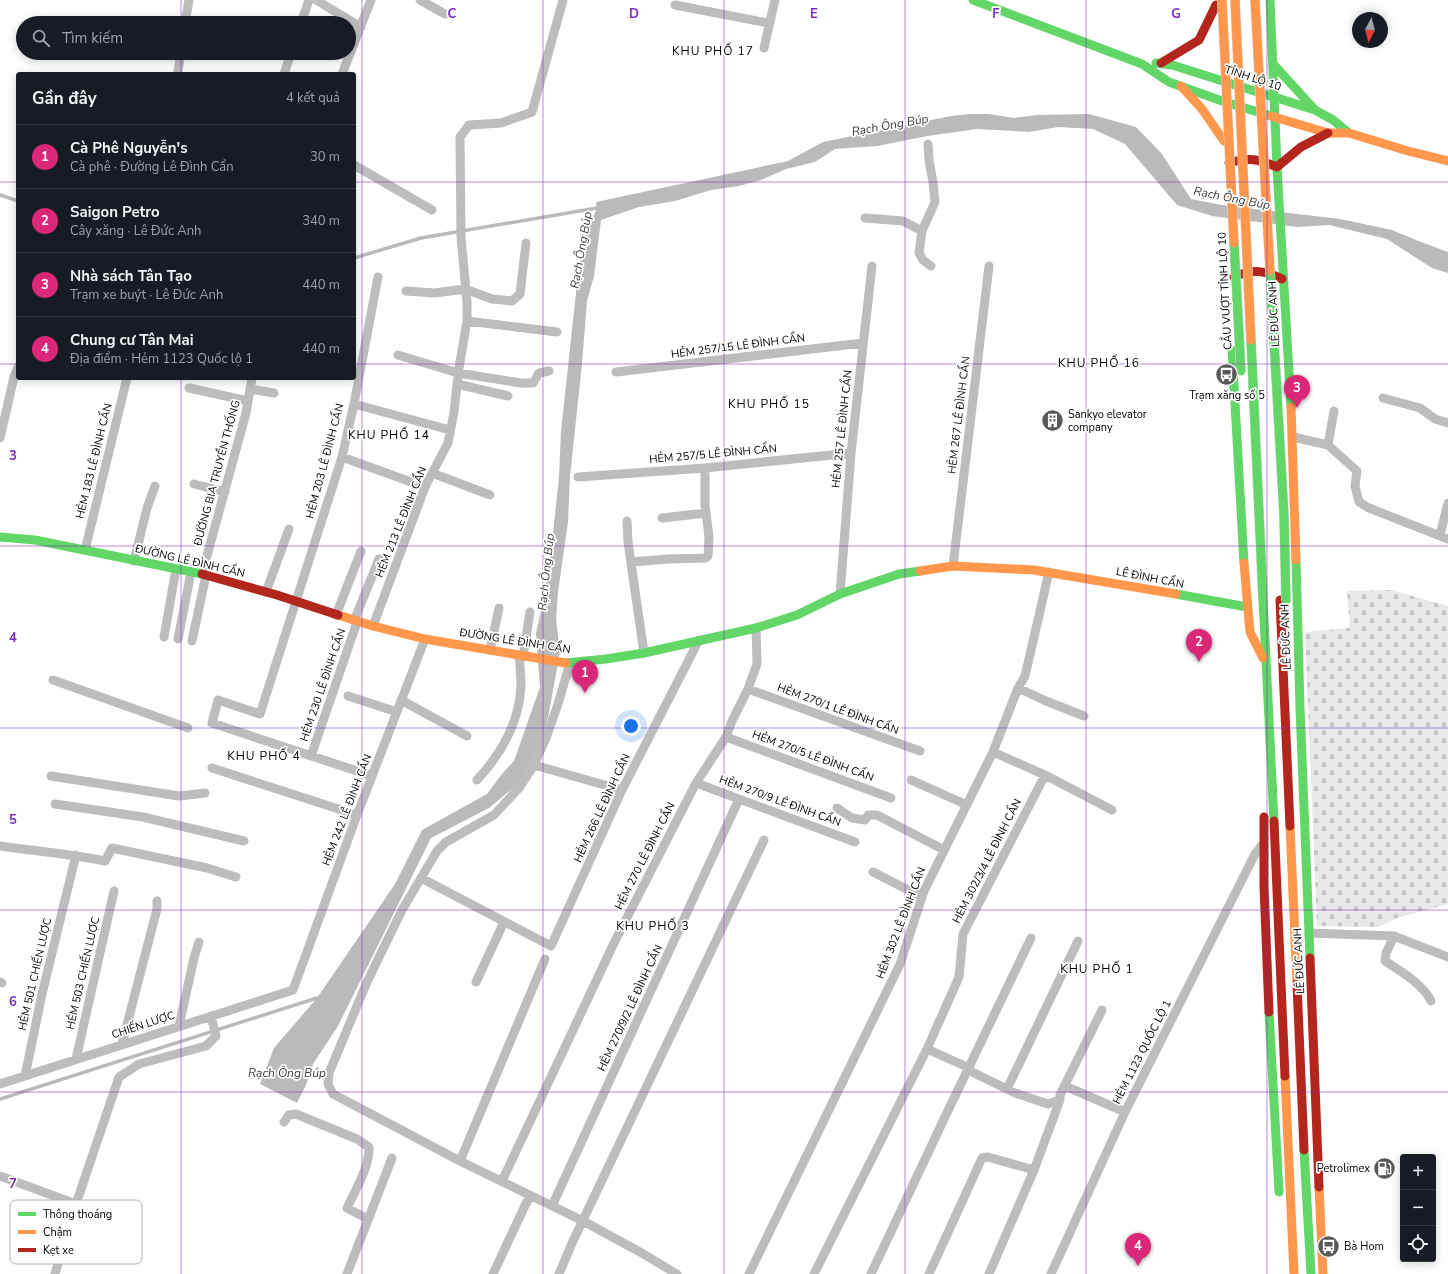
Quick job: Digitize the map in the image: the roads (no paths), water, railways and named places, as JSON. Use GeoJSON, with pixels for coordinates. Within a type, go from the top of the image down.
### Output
{"type":"FeatureCollection","features":[{"type":"Feature","properties":{"kind":"main road","name":"TỈNH LỘ 10"},"geometry":{"type":"LineString","coordinates":[[973,0],[1142,64],[1158,76],[1222,101],[1328,133],[1349,133],[1408,151],[1448,161]]}},
{"type":"Feature","properties":{"kind":"main road","name":"CẦU VƯỢT TỈNH LỘ 10"},"geometry":{"type":"LineString","coordinates":[[1235,0],[1266,663]]}},
{"type":"Feature","properties":{"kind":"main road"},"geometry":{"type":"LineString","coordinates":[[1256,0],[1286,564],[1281,621],[1282,644]]}},
{"type":"Feature","properties":{"kind":"main road"},"geometry":{"type":"LineString","coordinates":[[1218,1],[1232,8],[1245,9],[1254,7],[1264,0]]}},
{"type":"Feature","properties":{"kind":"main road","name":"LÊ ĐỨC ANH"},"geometry":{"type":"LineString","coordinates":[[1270,0],[1274,65],[1277,167],[1293,437],[1303,789],[1324,1274]]}},
{"type":"Feature","properties":{"kind":"main road","name":"CẦU VƯỢT TỈNH LỘ 10"},"geometry":{"type":"LineString","coordinates":[[1218,1],[1252,598],[1264,628]]}},
{"type":"Feature","properties":{"kind":"main road"},"geometry":{"type":"LineString","coordinates":[[1161,63],[1199,40],[1218,1]]}},
{"type":"Feature","properties":{"kind":"main road"},"geometry":{"type":"LineString","coordinates":[[1218,1],[1224,164],[1245,158],[1252,158],[1277,167],[1303,145],[1328,133]]}},
{"type":"Feature","properties":{"kind":"main road","name":"TỈNH LỘ 10"},"geometry":{"type":"LineString","coordinates":[[1142,64],[1172,64],[1315,110],[1333,120],[1349,133]]}},
{"type":"Feature","properties":{"kind":"main road"},"geometry":{"type":"LineString","coordinates":[[1274,65],[1315,110]]}},
{"type":"Feature","properties":{"kind":"main road"},"geometry":{"type":"LineString","coordinates":[[1249,77],[1251,117]]}},
{"type":"Feature","properties":{"kind":"main road"},"geometry":{"type":"LineString","coordinates":[[1181,86],[1202,109],[1224,141]]}},
{"type":"Feature","properties":{"kind":"main road"},"geometry":{"type":"LineString","coordinates":[[1253,148],[1254,172]]}},
{"type":"Feature","properties":{"kind":"main road","name":"LÊ ĐỨC ANH"},"geometry":{"type":"LineString","coordinates":[[1224,164],[1247,607],[1250,632],[1266,663],[1272,767],[1294,1274]]}},
{"type":"Feature","properties":{"kind":"main road"},"geometry":{"type":"LineString","coordinates":[[1260,259],[1261,283]]}},
{"type":"Feature","properties":{"kind":"main road"},"geometry":{"type":"LineString","coordinates":[[1229,282],[1234,277],[1251,270],[1268,272],[1284,280]]}},
{"type":"Feature","properties":{"kind":"main road"},"geometry":{"type":"LineString","coordinates":[[1272,465],[1283,601]]}},
{"type":"Feature","properties":{"kind":"main road","name":"ĐƯỜNG LÊ ĐÌNH CẨN"},"geometry":{"type":"LineString","coordinates":[[0,537],[35,540],[204,575],[266,592],[373,626],[425,639],[523,657],[570,663],[644,653],[756,628],[797,615],[840,594],[899,574],[953,566],[1049,572]]}},
{"type":"Feature","properties":{"kind":"main road","name":"LÊ ĐÌNH CẨN"},"geometry":{"type":"LineString","coordinates":[[1049,572],[1247,607]]}},
{"type":"Feature","properties":{"kind":"main road"},"geometry":{"type":"LineString","coordinates":[[1282,644],[1297,608]]}},
{"type":"Feature","properties":{"kind":"main road","name":"LÊ ĐỨC ANH"},"geometry":{"type":"LineString","coordinates":[[1282,644],[1302,1118],[1311,1274]]}},
{"type":"Feature","properties":{"kind":"main road"},"geometry":{"type":"LineString","coordinates":[[1286,730],[1303,789]]}},
{"type":"Feature","properties":{"kind":"main road","name":"LÊ ĐỨC ANH"},"geometry":{"type":"LineString","coordinates":[[1272,767],[1265,806],[1263,844],[1271,1060],[1279,1203]]}},
{"type":"Feature","properties":{"kind":"street"},"geometry":{"type":"LineString","coordinates":[[186,16],[189,0]]}},
{"type":"Feature","properties":{"kind":"street"},"geometry":{"type":"LineString","coordinates":[[303,16],[309,0]]}},
{"type":"Feature","properties":{"kind":"street"},"geometry":{"type":"LineString","coordinates":[[316,0],[343,16]]}},
{"type":"Feature","properties":{"kind":"street"},"geometry":{"type":"LineString","coordinates":[[356,39],[371,0]]}},
{"type":"Feature","properties":{"kind":"street"},"geometry":{"type":"LineString","coordinates":[[420,0],[444,14]]}},
{"type":"Feature","properties":{"kind":"street","name":"HẺM 213 LÊ ĐÌNH CẨN"},"geometry":{"type":"LineString","coordinates":[[373,626],[426,487],[448,442],[467,321],[467,302],[461,237],[460,137],[469,125],[501,123],[532,112],[563,0]]}},
{"type":"Feature","properties":{"kind":"street"},"geometry":{"type":"LineString","coordinates":[[764,48],[774,0]]}},
{"type":"Feature","properties":{"kind":"street"},"geometry":{"type":"LineString","coordinates":[[675,6],[768,23]]}},
{"type":"Feature","properties":{"kind":"street"},"geometry":{"type":"LineString","coordinates":[[356,24],[361,27]]}},
{"type":"Feature","properties":{"kind":"street"},"geometry":{"type":"LineString","coordinates":[[178,71],[179,60]]}},
{"type":"Feature","properties":{"kind":"street"},"geometry":{"type":"LineString","coordinates":[[285,72],[289,60]]}},
{"type":"Feature","properties":{"kind":"street"},"geometry":{"type":"LineString","coordinates":[[343,72],[348,60]]}},
{"type":"Feature","properties":{"kind":"street"},"geometry":{"type":"LineString","coordinates":[[928,144],[935,202],[922,232],[919,253],[923,260],[931,266]]}},
{"type":"Feature","properties":{"kind":"street"},"geometry":{"type":"LineString","coordinates":[[356,166],[432,210]]}},
{"type":"Feature","properties":{"kind":"street"},"geometry":{"type":"LineString","coordinates":[[865,218],[903,221],[922,232]]}},
{"type":"Feature","properties":{"kind":"street"},"geometry":{"type":"LineString","coordinates":[[406,291],[435,293],[465,289],[492,299],[512,301],[520,294],[526,243]]}},
{"type":"Feature","properties":{"kind":"street","name":"HẺM 257 LÊ ĐÌNH CẨN"},"geometry":{"type":"LineString","coordinates":[[840,594],[851,453],[872,266]]}},
{"type":"Feature","properties":{"kind":"street","name":"HẺM 267 LÊ ĐÌNH CẨN"},"geometry":{"type":"LineString","coordinates":[[953,566],[989,266]]}},
{"type":"Feature","properties":{"kind":"street","name":"HẺM 203 LÊ ĐÌNH CẨN"},"geometry":{"type":"LineString","coordinates":[[311,756],[212,723],[218,700],[260,714],[297,602],[342,457],[354,404],[378,277]]}},
{"type":"Feature","properties":{"kind":"street"},"geometry":{"type":"LineString","coordinates":[[467,321],[557,332]]}},
{"type":"Feature","properties":{"kind":"street","name":"HẺM 257/15 LÊ ĐÌNH CẨN"},"geometry":{"type":"LineString","coordinates":[[616,372],[864,343]]}},
{"type":"Feature","properties":{"kind":"street"},"geometry":{"type":"LineString","coordinates":[[398,355],[458,373],[521,383],[533,383],[539,373],[549,371]]}},
{"type":"Feature","properties":{"kind":"street"},"geometry":{"type":"LineString","coordinates":[[0,438],[16,372]]}},
{"type":"Feature","properties":{"kind":"street","name":"HẺM 183 LÊ ĐÌNH CẨN"},"geometry":{"type":"LineString","coordinates":[[85,550],[127,380]]}},
{"type":"Feature","properties":{"kind":"street","name":"ĐƯỜNG BIA TRUYỀN THỐNG"},"geometry":{"type":"LineString","coordinates":[[192,642],[204,575],[246,413],[252,380]]}},
{"type":"Feature","properties":{"kind":"street"},"geometry":{"type":"LineString","coordinates":[[457,384],[508,396]]}},
{"type":"Feature","properties":{"kind":"street"},"geometry":{"type":"LineString","coordinates":[[189,388],[248,401]]}},
{"type":"Feature","properties":{"kind":"street"},"geometry":{"type":"LineString","coordinates":[[250,389],[274,393]]}},
{"type":"Feature","properties":{"kind":"street"},"geometry":{"type":"LineString","coordinates":[[1383,398],[1420,408],[1435,419],[1448,423]]}},
{"type":"Feature","properties":{"kind":"street"},"geometry":{"type":"LineString","coordinates":[[354,404],[450,430]]}},
{"type":"Feature","properties":{"kind":"street"},"geometry":{"type":"LineString","coordinates":[[1328,445],[1334,411]]}},
{"type":"Feature","properties":{"kind":"street"},"geometry":{"type":"LineString","coordinates":[[1293,437],[1328,445],[1357,471],[1355,486],[1359,502],[1369,508],[1444,537],[1448,503]]}},
{"type":"Feature","properties":{"kind":"street","name":"HẺM 257/5 LÊ ĐÌNH CẨN"},"geometry":{"type":"LineString","coordinates":[[578,477],[705,468],[851,453]]}},
{"type":"Feature","properties":{"kind":"street"},"geometry":{"type":"LineString","coordinates":[[342,457],[426,487]]}},
{"type":"Feature","properties":{"kind":"street"},"geometry":{"type":"LineString","coordinates":[[632,562],[706,558],[708,554],[709,537],[706,513],[705,468]]}},
{"type":"Feature","properties":{"kind":"street"},"geometry":{"type":"LineString","coordinates":[[432,473],[490,495]]}},
{"type":"Feature","properties":{"kind":"street"},"geometry":{"type":"LineString","coordinates":[[194,484],[225,492]]}},
{"type":"Feature","properties":{"kind":"street"},"geometry":{"type":"LineString","coordinates":[[134,560],[147,508],[155,486]]}},
{"type":"Feature","properties":{"kind":"street"},"geometry":{"type":"LineString","coordinates":[[662,518],[706,513]]}},
{"type":"Feature","properties":{"kind":"street"},"geometry":{"type":"LineString","coordinates":[[627,521],[628,542],[644,653]]}},
{"type":"Feature","properties":{"kind":"street"},"geometry":{"type":"LineString","coordinates":[[266,592],[289,529]]}},
{"type":"Feature","properties":{"kind":"street"},"geometry":{"type":"LineString","coordinates":[[336,615],[361,552]]}},
{"type":"Feature","properties":{"kind":"street","name":"HẺM 230 LÊ ĐÌNH CẨN"},"geometry":{"type":"LineString","coordinates":[[311,756],[356,621],[379,559]]}},
{"type":"Feature","properties":{"kind":"street"},"geometry":{"type":"LineString","coordinates":[[164,637],[176,569]]}},
{"type":"Feature","properties":{"kind":"street"},"geometry":{"type":"LineString","coordinates":[[178,639],[191,572]]}},
{"type":"Feature","properties":{"kind":"street","name":"HẺM 302 LÊ ĐÌNH CẨN"},"geometry":{"type":"LineString","coordinates":[[749,1274],[900,964],[922,897],[993,752],[1018,688],[1025,676],[1049,572]]}},
{"type":"Feature","properties":{"kind":"street"},"geometry":{"type":"LineString","coordinates":[[490,650],[500,608]]}},
{"type":"Feature","properties":{"kind":"street"},"geometry":{"type":"LineString","coordinates":[[477,780],[490,766],[500,751],[511,730],[518,709],[523,657],[530,612]]}},
{"type":"Feature","properties":{"kind":"street","name":"HẺM 270 LÊ ĐÌNH CẨN"},"geometry":{"type":"LineString","coordinates":[[502,1181],[614,943],[696,783],[726,737],[757,664],[756,628]]}},
{"type":"Feature","properties":{"kind":"street","name":"HẺM 242 LÊ ĐÌNH CẨN"},"geometry":{"type":"LineString","coordinates":[[293,990],[357,815],[425,639]]}},
{"type":"Feature","properties":{"kind":"street","name":"HẺM 266 LÊ ĐÌNH CẨN"},"geometry":{"type":"LineString","coordinates":[[504,922],[550,946],[622,790],[699,640]]}},
{"type":"Feature","properties":{"kind":"street"},"geometry":{"type":"LineString","coordinates":[[570,663],[558,704],[534,765],[519,788],[494,815],[446,842],[437,851],[402,910],[368,982],[338,1051],[329,1073],[328,1084],[333,1094],[460,1161],[502,1181],[529,1197],[552,1206],[581,1225],[640,1252],[677,1274]]}},
{"type":"Feature","properties":{"kind":"street"},"geometry":{"type":"LineString","coordinates":[[53,680],[188,728]]}},
{"type":"Feature","properties":{"kind":"street","name":"HẺM 270/1 LÊ ĐÌNH CẨN"},"geometry":{"type":"LineString","coordinates":[[748,688],[920,751]]}},
{"type":"Feature","properties":{"kind":"street"},"geometry":{"type":"LineString","coordinates":[[1018,688],[1084,716]]}},
{"type":"Feature","properties":{"kind":"street"},"geometry":{"type":"LineString","coordinates":[[348,696],[397,712]]}},
{"type":"Feature","properties":{"kind":"street"},"geometry":{"type":"LineString","coordinates":[[401,700],[467,736]]}},
{"type":"Feature","properties":{"kind":"street","name":"HẺM 270/5 LÊ ĐÌNH CẨN"},"geometry":{"type":"LineString","coordinates":[[726,737],[891,798]]}},
{"type":"Feature","properties":{"kind":"street"},"geometry":{"type":"LineString","coordinates":[[993,752],[1045,775],[1112,810]]}},
{"type":"Feature","properties":{"kind":"street"},"geometry":{"type":"LineString","coordinates":[[311,756],[372,776]]}},
{"type":"Feature","properties":{"kind":"street"},"geometry":{"type":"LineString","coordinates":[[534,765],[622,790]]}},
{"type":"Feature","properties":{"kind":"street"},"geometry":{"type":"LineString","coordinates":[[212,768],[357,815]]}},
{"type":"Feature","properties":{"kind":"street","name":"HẺM 302/3/4 LÊ ĐÌNH CẨN"},"geometry":{"type":"LineString","coordinates":[[814,1274],[927,1049],[959,977],[963,934],[1045,775]]}},
{"type":"Feature","properties":{"kind":"street"},"geometry":{"type":"LineString","coordinates":[[51,776],[179,796],[205,793]]}},
{"type":"Feature","properties":{"kind":"street"},"geometry":{"type":"LineString","coordinates":[[911,780],[967,805]]}},
{"type":"Feature","properties":{"kind":"street","name":"HẺM 270/9 LÊ ĐÌNH CẨN"},"geometry":{"type":"LineString","coordinates":[[696,783],[855,842]]}},
{"type":"Feature","properties":{"kind":"street","name":"HẺM 270/9/2 LÊ ĐÌNH CẨN"},"geometry":{"type":"LineString","coordinates":[[552,1206],[739,799]]}},
{"type":"Feature","properties":{"kind":"street"},"geometry":{"type":"LineString","coordinates":[[55,804],[144,817],[244,841]]}},
{"type":"Feature","properties":{"kind":"street"},"geometry":{"type":"LineString","coordinates":[[837,808],[852,818],[865,820],[868,814],[877,815],[944,850]]}},
{"type":"Feature","properties":{"kind":"street"},"geometry":{"type":"LineString","coordinates":[[559,1274],[573,1241],[764,840]]}},
{"type":"Feature","properties":{"kind":"street","name":"HẺM 1123 QUỐC LỘ 1"},"geometry":{"type":"LineString","coordinates":[[1051,1274],[1125,1112],[1252,861],[1263,844]]}},
{"type":"Feature","properties":{"kind":"street"},"geometry":{"type":"LineString","coordinates":[[0,846],[105,861],[112,848],[207,868],[236,877]]}},
{"type":"Feature","properties":{"kind":"street","name":"HẺM 501 CHIẾN LƯỢC"},"geometry":{"type":"LineString","coordinates":[[25,1076],[42,994],[76,856]]}},
{"type":"Feature","properties":{"kind":"street"},"geometry":{"type":"LineString","coordinates":[[873,872],[922,897]]}},
{"type":"Feature","properties":{"kind":"street"},"geometry":{"type":"LineString","coordinates":[[421,878],[504,922],[476,982]]}},
{"type":"Feature","properties":{"kind":"street","name":"HẺM 503 CHIẾN LƯỢC"},"geometry":{"type":"LineString","coordinates":[[76,1059],[114,892]]}},
{"type":"Feature","properties":{"kind":"street"},"geometry":{"type":"LineString","coordinates":[[122,1044],[157,909],[157,901]]}},
{"type":"Feature","properties":{"kind":"street"},"geometry":{"type":"LineString","coordinates":[[1310,933],[1394,936],[1448,957]]}},
{"type":"Feature","properties":{"kind":"street"},"geometry":{"type":"LineString","coordinates":[[1394,936],[1386,953],[1385,961],[1419,986],[1429,995],[1431,1001]]}},
{"type":"Feature","properties":{"kind":"street"},"geometry":{"type":"LineString","coordinates":[[871,1274],[1031,938]]}},
{"type":"Feature","properties":{"kind":"street"},"geometry":{"type":"LineString","coordinates":[[1007,1089],[1078,941]]}},
{"type":"Feature","properties":{"kind":"street"},"geometry":{"type":"LineString","coordinates":[[179,1026],[199,942]]}},
{"type":"Feature","properties":{"kind":"street"},"geometry":{"type":"LineString","coordinates":[[460,1161],[545,959]]}},
{"type":"Feature","properties":{"kind":"street","name":"CHIẾN LƯỢC"},"geometry":{"type":"LineString","coordinates":[[0,1084],[293,990]]}},
{"type":"Feature","properties":{"kind":"street"},"geometry":{"type":"LineString","coordinates":[[990,1274],[1034,1170],[1060,1100],[1060,1095],[1102,1010]]}},
{"type":"Feature","properties":{"kind":"street"},"geometry":{"type":"LineString","coordinates":[[77,1200],[119,1077],[139,1064],[206,1046],[216,1036],[212,1017]]}},
{"type":"Feature","properties":{"kind":"street"},"geometry":{"type":"LineString","coordinates":[[927,1049],[965,1066],[968,1070],[1007,1089],[1048,1104],[1060,1100]]}},
{"type":"Feature","properties":{"kind":"street"},"geometry":{"type":"LineString","coordinates":[[1065,1086],[1125,1112]]}},
{"type":"Feature","properties":{"kind":"street"},"geometry":{"type":"LineString","coordinates":[[284,1122],[289,1115],[296,1114],[369,1147],[369,1154],[364,1169],[347,1208],[368,1220]]}},
{"type":"Feature","properties":{"kind":"street"},"geometry":{"type":"LineString","coordinates":[[929,1274],[982,1158],[988,1157],[1034,1170]]}},
{"type":"Feature","properties":{"kind":"street"},"geometry":{"type":"LineString","coordinates":[[347,1274],[392,1158]]}},
{"type":"Feature","properties":{"kind":"street"},"geometry":{"type":"LineString","coordinates":[[0,1176],[65,1200]]}},
{"type":"Feature","properties":{"kind":"street"},"geometry":{"type":"LineString","coordinates":[[493,1274],[520,1213],[529,1197]]}},
{"type":"Feature","properties":{"kind":"street"},"geometry":{"type":"LineString","coordinates":[[55,1274],[58,1264]]}},
{"type":"Feature","properties":{"kind":"water","name":"Rạch Ông Búp"},"geometry":{"type":"Polygon","coordinates":[[[989,114],[1014,118],[1037,115],[1089,114],[1136,127],[1162,154],[1191,199],[1222,205],[1340,219],[1392,230],[1448,252],[1448,273],[1432,268],[1387,239],[1329,225],[1297,227],[1212,216],[1177,205],[1125,144],[1093,129],[1058,127],[1029,132],[977,129],[927,136],[877,146],[835,149],[815,162],[786,169],[761,180],[739,186],[711,190],[675,201],[639,207],[601,220],[594,276],[587,301],[570,476],[568,522],[558,592],[556,619],[560,652],[548,718],[538,750],[519,783],[489,808],[431,838],[338,1026],[313,1064],[306,1085],[297,1103],[260,1084],[274,1048],[317,998],[395,884],[422,830],[487,794],[514,761],[540,687],[536,633],[543,602],[552,542],[559,477],[561,431],[577,284],[583,243],[597,208],[596,202],[788,161],[823,142],[951,116],[989,114]]]}},
{"type":"Feature","properties":{"kind":"waterway"},"geometry":{"type":"LineString","coordinates":[[0,195],[16,200]]}},
{"type":"Feature","properties":{"kind":"waterway"},"geometry":{"type":"LineString","coordinates":[[356,257],[421,238],[597,208]]}},
{"type":"Feature","properties":{"kind":"waterway"},"geometry":{"type":"LineString","coordinates":[[0,1099],[317,998]]}},
{"type":"Feature","properties":{"kind":"place","name":"Trạm xăng số 5"},"geometry":{"type":"Point","coordinates":[1227,375]}},
{"type":"Feature","properties":{"kind":"place","name":"Nhà sách Tân Tạo"},"geometry":{"type":"Point","coordinates":[1297,408]}},
{"type":"Feature","properties":{"kind":"place","name":"Sankyo elevator company"},"geometry":{"type":"Point","coordinates":[1052,420]}},
{"type":"Feature","properties":{"kind":"place","name":"Saigon Petro"},"geometry":{"type":"Point","coordinates":[1199,662]}},
{"type":"Feature","properties":{"kind":"place","name":"Cà Phê Nguyễn's"},"geometry":{"type":"Point","coordinates":[585,693]}},
{"type":"Feature","properties":{"kind":"place","name":"Petrolimex"},"geometry":{"type":"Point","coordinates":[1385,1168]}},
{"type":"Feature","properties":{"kind":"place","name":"Bà Hom"},"geometry":{"type":"Point","coordinates":[1329,1246]}},
{"type":"Feature","properties":{"kind":"place","name":"Chung cư Tân Mai"},"geometry":{"type":"Point","coordinates":[1138,1266]}},
{"type":"Feature","properties":{"kind":"district","name":"KHU PHỐ 17"},"geometry":{"type":"Point","coordinates":[713,51]}},
{"type":"Feature","properties":{"kind":"district","name":"KHU PHỐ 16"},"geometry":{"type":"Point","coordinates":[1099,363]}},
{"type":"Feature","properties":{"kind":"district","name":"KHU PHỐ 15"},"geometry":{"type":"Point","coordinates":[769,404]}},
{"type":"Feature","properties":{"kind":"district","name":"KHU PHỐ 14"},"geometry":{"type":"Point","coordinates":[389,435]}},
{"type":"Feature","properties":{"kind":"district","name":"KHU PHỐ 4"},"geometry":{"type":"Point","coordinates":[264,756]}},
{"type":"Feature","properties":{"kind":"district","name":"KHU PHỐ 3"},"geometry":{"type":"Point","coordinates":[653,926]}},
{"type":"Feature","properties":{"kind":"district","name":"KHU PHỐ 1"},"geometry":{"type":"Point","coordinates":[1097,969]}}]}
